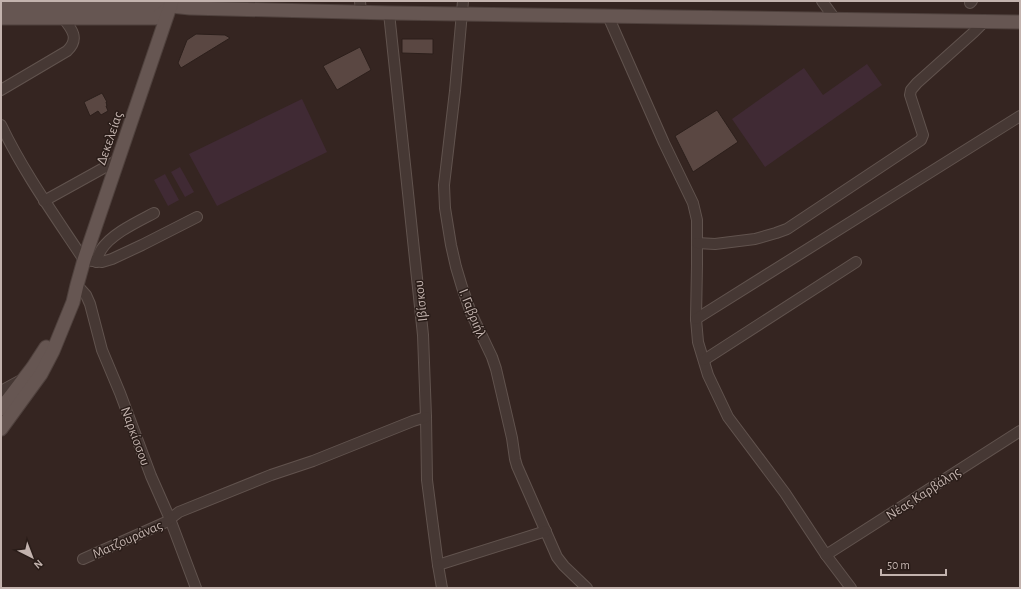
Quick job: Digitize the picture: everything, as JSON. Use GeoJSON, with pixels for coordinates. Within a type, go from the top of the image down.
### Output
{"type":"FeatureCollection","features":[{"type":"Feature","properties":{"kind":"main road"},"geometry":{"type":"LineString","coordinates":[[5,12],[61,8],[156,18],[171,3],[190,8],[361,7],[389,13],[1020,22]]}},
{"type":"Feature","properties":{"kind":"main road","name":"Δεκελείας"},"geometry":{"type":"LineString","coordinates":[[1,409],[26,377],[47,346],[68,300],[90,261],[118,160],[171,3]]}},
{"type":"Feature","properties":{"kind":"main road","name":"Δεκελείας"},"geometry":{"type":"LineString","coordinates":[[1,429],[41,374],[73,302],[77,285]]}},
{"type":"Feature","properties":{"kind":"street","name":"Ι. Γαβριήλ"},"geometry":{"type":"LineString","coordinates":[[463,1],[455,91],[444,185],[445,208],[451,245],[456,267],[471,313],[492,357],[496,369],[517,466],[557,557],[564,566],[588,588]]}},
{"type":"Feature","properties":{"kind":"street"},"geometry":{"type":"LineString","coordinates":[[822,1],[835,19]]}},
{"type":"Feature","properties":{"kind":"street"},"geometry":{"type":"LineString","coordinates":[[1,90],[67,51],[71,47],[74,41],[72,30],[61,8]]}},
{"type":"Feature","properties":{"kind":"street","name":"Ιβίσκου"},"geometry":{"type":"LineString","coordinates":[[389,13],[422,328],[427,480],[442,588]]}},
{"type":"Feature","properties":{"kind":"street"},"geometry":{"type":"LineString","coordinates":[[608,16],[664,143],[693,203],[697,220],[696,319],[698,342],[708,375],[728,417],[785,493],[826,555],[851,588]]}},
{"type":"Feature","properties":{"kind":"street"},"geometry":{"type":"LineString","coordinates":[[697,243],[715,244],[755,239],[787,229],[921,140],[924,135],[910,96],[911,90],[985,21]]}},
{"type":"Feature","properties":{"kind":"street"},"geometry":{"type":"LineString","coordinates":[[696,319],[1020,116]]}},
{"type":"Feature","properties":{"kind":"street"},"geometry":{"type":"LineString","coordinates":[[1,125],[5,143],[44,201],[90,261],[102,262],[112,259],[197,217]]}},
{"type":"Feature","properties":{"kind":"street"},"geometry":{"type":"LineString","coordinates":[[44,201],[118,160]]}},
{"type":"Feature","properties":{"kind":"street"},"geometry":{"type":"LineString","coordinates":[[90,261],[101,251],[107,242],[126,228],[154,213]]}},
{"type":"Feature","properties":{"kind":"street"},"geometry":{"type":"LineString","coordinates":[[704,360],[856,262]]}},
{"type":"Feature","properties":{"kind":"street","name":"Ναρκίσσου"},"geometry":{"type":"LineString","coordinates":[[77,285],[86,295],[90,304],[102,350],[196,588]]}},
{"type":"Feature","properties":{"kind":"street"},"geometry":{"type":"LineString","coordinates":[[1,391],[26,377]]}},
{"type":"Feature","properties":{"kind":"street","name":"Ματζουράνας"},"geometry":{"type":"LineString","coordinates":[[83,558],[166,522],[179,512],[264,478],[313,461],[426,417]]}},
{"type":"Feature","properties":{"kind":"street","name":"Νέας Καρβάλης"},"geometry":{"type":"LineString","coordinates":[[826,555],[1020,431]]}},
{"type":"Feature","properties":{"kind":"street"},"geometry":{"type":"LineString","coordinates":[[438,565],[546,531]]}},
{"type":"Feature","properties":{"kind":"shaded area"},"geometry":{"type":"Polygon","coordinates":[[[867,64],[882,85],[765,167],[732,119],[804,68],[823,95],[867,64]]]}},
{"type":"Feature","properties":{"kind":"shaded area"},"geometry":{"type":"Polygon","coordinates":[[[302,99],[327,152],[217,206],[189,154],[302,99]]]}},
{"type":"Feature","properties":{"kind":"shaded area"},"geometry":{"type":"Polygon","coordinates":[[[180,167],[194,192],[185,197],[171,172],[180,167]]]}},
{"type":"Feature","properties":{"kind":"shaded area"},"geometry":{"type":"Polygon","coordinates":[[[165,174],[179,200],[168,206],[154,180],[165,174]]]}},
{"type":"Feature","properties":{"kind":"building"},"geometry":{"type":"Polygon","coordinates":[[[196,34],[225,35],[230,38],[181,68],[178,63],[187,40],[196,34]]]}},
{"type":"Feature","properties":{"kind":"building"},"geometry":{"type":"Polygon","coordinates":[[[402,39],[433,39],[433,54],[402,53],[402,39]]]}},
{"type":"Feature","properties":{"kind":"building"},"geometry":{"type":"Polygon","coordinates":[[[360,47],[371,70],[337,90],[323,66],[360,47]]]}},
{"type":"Feature","properties":{"kind":"building"},"geometry":{"type":"Polygon","coordinates":[[[102,93],[107,102],[106,106],[108,111],[101,115],[98,111],[90,116],[84,102],[102,93]]]}},
{"type":"Feature","properties":{"kind":"building"},"geometry":{"type":"Polygon","coordinates":[[[717,110],[738,142],[693,172],[675,136],[717,110]]]}}]}
